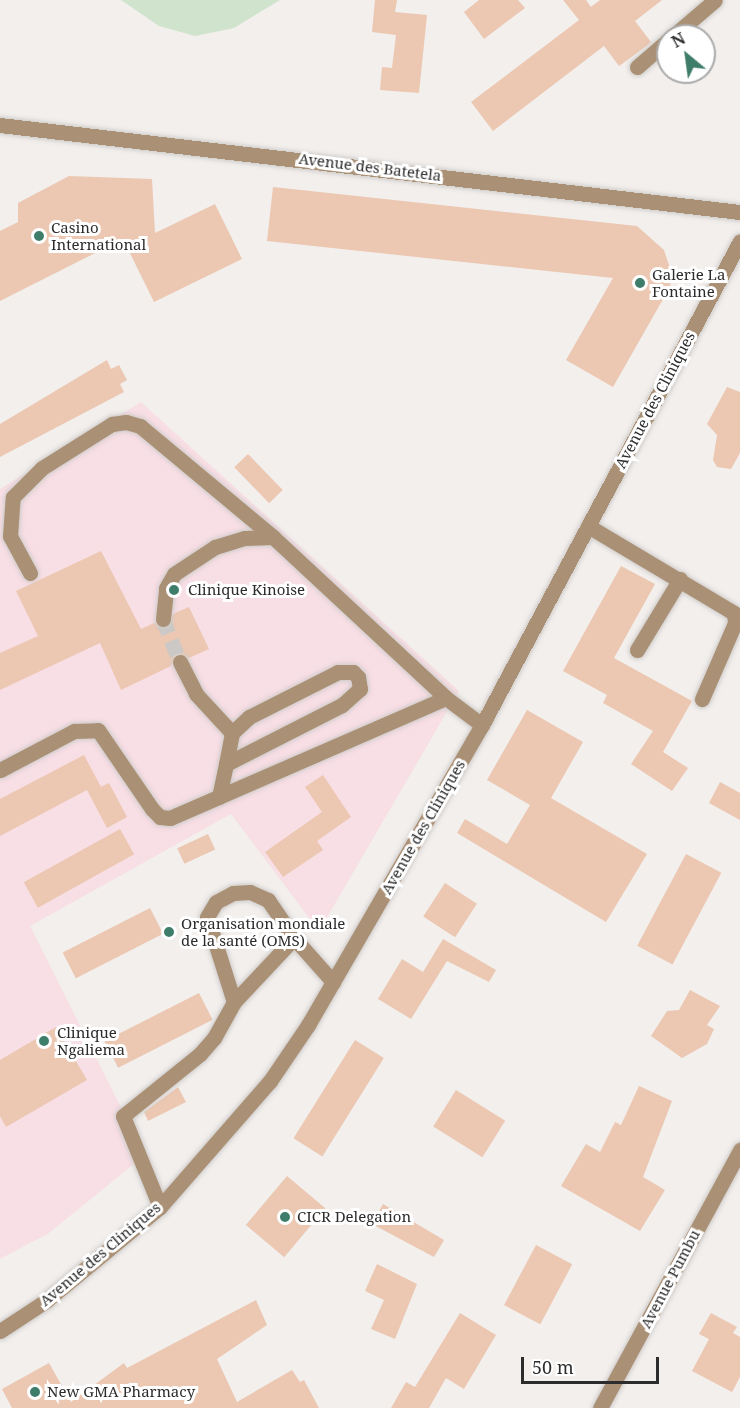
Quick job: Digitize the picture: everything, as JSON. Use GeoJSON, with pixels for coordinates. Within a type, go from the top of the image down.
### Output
{"type":"FeatureCollection","features":[{"type":"Feature","properties":{"kind":"street"},"geometry":{"type":"LineString","coordinates":[[687,24],[715,0]]}},
{"type":"Feature","properties":{"kind":"street"},"geometry":{"type":"LineString","coordinates":[[637,67],[656,50]]}},
{"type":"Feature","properties":{"kind":"street","name":"Avenue des Batetela"},"geometry":{"type":"LineString","coordinates":[[0,125],[740,212]]}},
{"type":"Feature","properties":{"kind":"street","name":"Avenue des Cliniques"},"geometry":{"type":"LineString","coordinates":[[0,1331],[47,1300],[160,1207],[270,1081],[333,982],[482,725],[740,241]]}},
{"type":"Feature","properties":{"kind":"street"},"geometry":{"type":"LineString","coordinates":[[30,573],[10,536],[12,497],[42,468],[112,424],[126,422],[140,426],[273,537],[446,698],[482,725]]}},
{"type":"Feature","properties":{"kind":"street"},"geometry":{"type":"LineString","coordinates":[[588,526],[734,613],[735,622],[702,699]]}},
{"type":"Feature","properties":{"kind":"street"},"geometry":{"type":"LineString","coordinates":[[163,619],[166,588],[174,574],[215,547],[245,538],[273,537]]}},
{"type":"Feature","properties":{"kind":"street"},"geometry":{"type":"LineString","coordinates":[[637,650],[680,579]]}},
{"type":"Feature","properties":{"kind":"street"},"geometry":{"type":"LineString","coordinates":[[180,662],[196,694],[232,733]]}},
{"type":"Feature","properties":{"kind":"street"},"geometry":{"type":"LineString","coordinates":[[219,797],[232,733],[249,717],[338,672],[353,672],[358,677],[360,689],[342,705],[226,764]]}},
{"type":"Feature","properties":{"kind":"street"},"geometry":{"type":"LineString","coordinates":[[0,770],[74,731],[98,730],[160,817],[171,818],[446,698]]}},
{"type":"Feature","properties":{"kind":"street"},"geometry":{"type":"LineString","coordinates":[[234,1002],[207,917],[216,902],[232,893],[250,892],[268,900],[294,938],[333,982]]}},
{"type":"Feature","properties":{"kind":"street"},"geometry":{"type":"LineString","coordinates":[[160,1207],[123,1116],[200,1054],[214,1038],[234,1002],[294,938]]}},
{"type":"Feature","properties":{"kind":"street","name":"Avenue Pumbu"},"geometry":{"type":"LineString","coordinates":[[600,1408],[740,1150]]}},
{"type":"Feature","properties":{"kind":"shaded area","name":"Clinique Kinoise"},"geometry":{"type":"Polygon","coordinates":[[[141,402],[459,691],[319,931],[231,814],[30,926],[145,1155],[49,1233],[0,1259],[0,489],[141,402]]]}},
{"type":"Feature","properties":{"kind":"green space"},"geometry":{"type":"Polygon","coordinates":[[[121,0],[280,0],[234,28],[195,36],[159,26],[121,0]]]}},
{"type":"Feature","properties":{"kind":"building"},"geometry":{"type":"Polygon","coordinates":[[[375,0],[397,0],[395,12],[427,15],[419,93],[380,90],[382,67],[392,68],[396,35],[372,32],[375,0]]]}},
{"type":"Feature","properties":{"kind":"building"},"geometry":{"type":"Polygon","coordinates":[[[479,0],[518,0],[525,8],[484,39],[464,12],[479,0]]]}},
{"type":"Feature","properties":{"kind":"building"},"geometry":{"type":"Polygon","coordinates":[[[563,0],[586,0],[591,7],[600,0],[662,0],[635,21],[651,42],[648,45],[619,66],[604,46],[493,131],[471,102],[579,20],[563,0]]]}},
{"type":"Feature","properties":{"kind":"building","name":"Casino International"},"geometry":{"type":"Polygon","coordinates":[[[69,176],[152,179],[155,233],[215,204],[242,259],[154,302],[123,239],[0,301],[0,231],[18,222],[18,203],[69,176]]]}},
{"type":"Feature","properties":{"kind":"building","name":"Galerie La Fontaine"},"geometry":{"type":"Polygon","coordinates":[[[273,187],[637,226],[664,250],[672,274],[670,287],[613,387],[566,360],[613,278],[267,241],[273,187]]]}},
{"type":"Feature","properties":{"kind":"building"},"geometry":{"type":"Polygon","coordinates":[[[107,360],[111,369],[119,365],[127,380],[120,384],[124,392],[0,457],[0,424],[107,360]]]}},
{"type":"Feature","properties":{"kind":"building"},"geometry":{"type":"Polygon","coordinates":[[[727,387],[740,392],[740,453],[731,469],[717,467],[713,460],[717,435],[707,424],[727,387]]]}},
{"type":"Feature","properties":{"kind":"building"},"geometry":{"type":"Polygon","coordinates":[[[248,454],[283,490],[269,503],[234,467],[248,454]]]}},
{"type":"Feature","properties":{"kind":"building"},"geometry":{"type":"Polygon","coordinates":[[[101,551],[141,629],[154,623],[168,628],[173,614],[189,607],[209,649],[189,658],[176,653],[171,666],[121,690],[100,643],[0,690],[0,653],[38,636],[16,591],[101,551]]]}},
{"type":"Feature","properties":{"kind":"building"},"geometry":{"type":"Polygon","coordinates":[[[621,566],[655,584],[614,658],[692,701],[663,752],[688,768],[672,791],[631,764],[653,731],[603,703],[607,695],[563,671],[621,566]]]}},
{"type":"Feature","properties":{"kind":"building"},"geometry":{"type":"Polygon","coordinates":[[[527,710],[583,742],[551,798],[647,854],[606,922],[457,833],[465,819],[507,844],[530,805],[487,780],[527,710]]]}},
{"type":"Feature","properties":{"kind":"building"},"geometry":{"type":"Polygon","coordinates":[[[84,755],[101,787],[109,783],[127,817],[107,828],[87,790],[0,836],[0,799],[84,755]]]}},
{"type":"Feature","properties":{"kind":"building"},"geometry":{"type":"Polygon","coordinates":[[[323,775],[351,817],[317,841],[323,850],[283,877],[265,852],[322,812],[305,787],[323,775]]]}},
{"type":"Feature","properties":{"kind":"building"},"geometry":{"type":"Polygon","coordinates":[[[720,782],[740,793],[740,820],[709,803],[720,782]]]}},
{"type":"Feature","properties":{"kind":"building"},"geometry":{"type":"Polygon","coordinates":[[[120,829],[134,854],[38,908],[24,882],[120,829]]]}},
{"type":"Feature","properties":{"kind":"building"},"geometry":{"type":"Polygon","coordinates":[[[208,834],[215,849],[184,864],[177,848],[208,834]]]}},
{"type":"Feature","properties":{"kind":"building"},"geometry":{"type":"Polygon","coordinates":[[[686,854],[721,873],[672,965],[637,946],[686,854]]]}},
{"type":"Feature","properties":{"kind":"building"},"geometry":{"type":"Polygon","coordinates":[[[445,883],[477,904],[455,937],[423,917],[445,883]]]}},
{"type":"Feature","properties":{"kind":"building"},"geometry":{"type":"Polygon","coordinates":[[[150,908],[163,934],[76,978],[63,952],[150,908]]]}},
{"type":"Feature","properties":{"kind":"building"},"geometry":{"type":"Polygon","coordinates":[[[443,939],[496,970],[489,982],[447,961],[411,1019],[378,999],[402,959],[423,972],[443,939]]]}},
{"type":"Feature","properties":{"kind":"building"},"geometry":{"type":"Polygon","coordinates":[[[690,990],[720,1006],[707,1025],[714,1029],[707,1044],[682,1058],[651,1036],[667,1011],[679,1010],[690,990]]]}},
{"type":"Feature","properties":{"kind":"building"},"geometry":{"type":"Polygon","coordinates":[[[199,993],[213,1020],[118,1068],[105,1041],[199,993]]]}},
{"type":"Feature","properties":{"kind":"building"},"geometry":{"type":"Polygon","coordinates":[[[56,1027],[87,1080],[6,1127],[0,1116],[0,1060],[56,1027]]]}},
{"type":"Feature","properties":{"kind":"building"},"geometry":{"type":"Polygon","coordinates":[[[355,1040],[384,1058],[322,1156],[294,1138],[355,1040]]]}},
{"type":"Feature","properties":{"kind":"building"},"geometry":{"type":"Polygon","coordinates":[[[639,1086],[672,1101],[643,1177],[665,1190],[640,1231],[561,1186],[586,1144],[600,1152],[615,1122],[621,1125],[639,1086]]]}},
{"type":"Feature","properties":{"kind":"building"},"geometry":{"type":"Polygon","coordinates":[[[178,1087],[186,1102],[148,1121],[144,1112],[178,1087]]]}},
{"type":"Feature","properties":{"kind":"building"},"geometry":{"type":"Polygon","coordinates":[[[456,1090],[505,1121],[482,1157],[433,1126],[456,1090]]]}},
{"type":"Feature","properties":{"kind":"building","name":"CICR Delegation"},"geometry":{"type":"Polygon","coordinates":[[[287,1176],[325,1208],[284,1257],[246,1225],[287,1176]]]}},
{"type":"Feature","properties":{"kind":"building"},"geometry":{"type":"Polygon","coordinates":[[[383,1204],[444,1240],[434,1257],[372,1224],[383,1204]]]}},
{"type":"Feature","properties":{"kind":"building"},"geometry":{"type":"Polygon","coordinates":[[[536,1245],[572,1264],[540,1324],[504,1305],[536,1245]]]}},
{"type":"Feature","properties":{"kind":"building"},"geometry":{"type":"Polygon","coordinates":[[[377,1264],[417,1284],[395,1339],[371,1329],[384,1300],[365,1291],[377,1264]]]}},
{"type":"Feature","properties":{"kind":"building"},"geometry":{"type":"Polygon","coordinates":[[[256,1300],[267,1325],[217,1359],[237,1402],[292,1370],[300,1382],[304,1380],[319,1408],[12,1408],[2,1389],[49,1363],[71,1402],[124,1363],[127,1368],[256,1300]]]}},
{"type":"Feature","properties":{"kind":"building"},"geometry":{"type":"Polygon","coordinates":[[[460,1313],[496,1335],[464,1389],[446,1378],[429,1408],[391,1408],[406,1382],[415,1387],[460,1313]]]}},
{"type":"Feature","properties":{"kind":"building"},"geometry":{"type":"Polygon","coordinates":[[[711,1313],[737,1327],[733,1333],[740,1337],[740,1377],[732,1392],[692,1371],[709,1339],[699,1334],[711,1313]]]}},
{"type":"Feature","properties":{"kind":"tunnel"},"geometry":{"type":"LineString","coordinates":[[163,619],[180,662]]}},
{"type":"Feature","properties":{"kind":"place","name":"Casino International"},"geometry":{"type":"Point","coordinates":[39,236]}},
{"type":"Feature","properties":{"kind":"place","name":"Galerie La Fontaine"},"geometry":{"type":"Point","coordinates":[640,283]}},
{"type":"Feature","properties":{"kind":"place","name":"Clinique Kinoise"},"geometry":{"type":"Point","coordinates":[174,590]}},
{"type":"Feature","properties":{"kind":"place","name":"Organisation mondiale de la santé (OMS)"},"geometry":{"type":"Point","coordinates":[169,932]}},
{"type":"Feature","properties":{"kind":"place","name":"Clinique Ngaliema"},"geometry":{"type":"Point","coordinates":[44,1041]}},
{"type":"Feature","properties":{"kind":"place","name":"CICR Delegation"},"geometry":{"type":"Point","coordinates":[285,1217]}},
{"type":"Feature","properties":{"kind":"place","name":"New GMA Pharmacy"},"geometry":{"type":"Point","coordinates":[35,1392]}}]}
